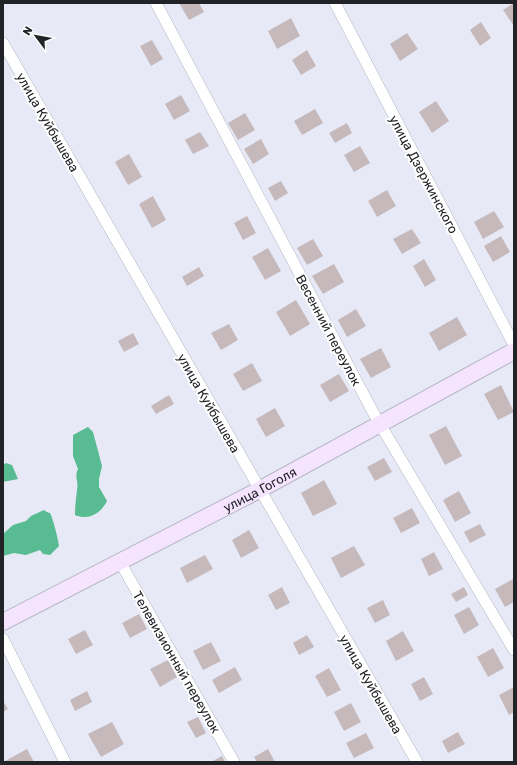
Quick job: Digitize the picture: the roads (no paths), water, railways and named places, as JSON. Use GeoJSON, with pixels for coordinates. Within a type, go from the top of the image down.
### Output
{"type":"FeatureCollection","features":[{"type":"Feature","properties":{"kind":"street","name":"Весенний переулок"},"geometry":{"type":"LineString","coordinates":[[156,3],[380,424],[514,650]]}},
{"type":"Feature","properties":{"kind":"street","name":"улица Дзержинского"},"geometry":{"type":"LineString","coordinates":[[335,3],[514,345]]}},
{"type":"Feature","properties":{"kind":"street","name":"улица Куйбышева"},"geometry":{"type":"LineString","coordinates":[[3,43],[258,490],[417,762]]}},
{"type":"Feature","properties":{"kind":"street","name":"улица Гоголя"},"geometry":{"type":"LineString","coordinates":[[3,622],[258,490],[514,351]]}},
{"type":"Feature","properties":{"kind":"street","name":"Телевизионный переулок"},"geometry":{"type":"LineString","coordinates":[[120,562],[234,762]]}},
{"type":"Feature","properties":{"kind":"street"},"geometry":{"type":"LineString","coordinates":[[3,639],[65,762]]}}]}
